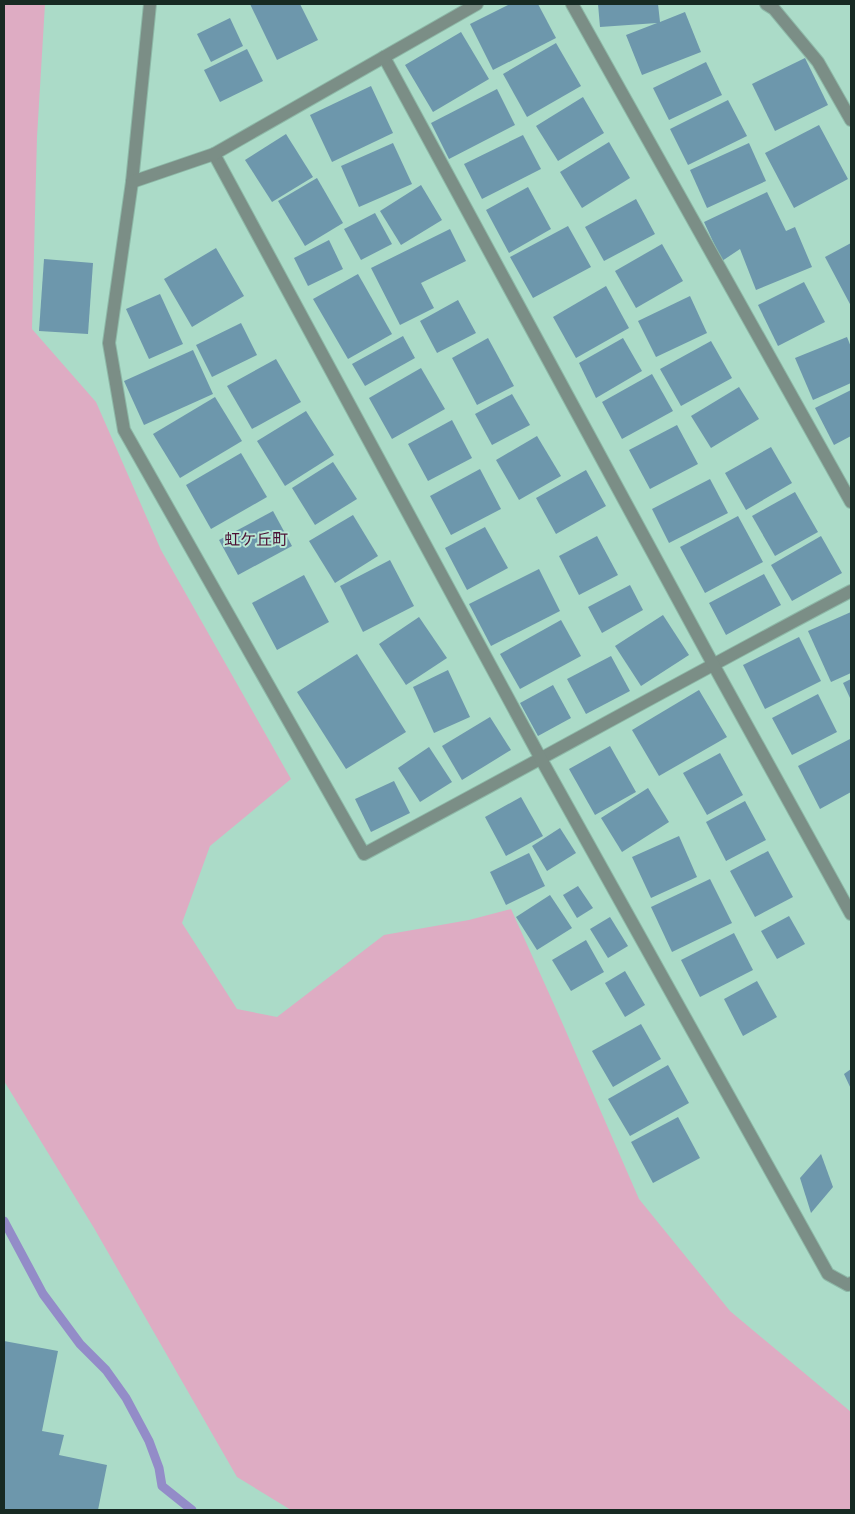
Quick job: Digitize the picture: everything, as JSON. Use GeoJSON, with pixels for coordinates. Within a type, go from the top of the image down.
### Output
{"type":"FeatureCollection","features":[{"type":"Feature","properties":{"kind":"street"},"geometry":{"type":"LineString","coordinates":[[150,4],[132,182],[109,343],[124,430],[364,854],[851,591]]}},
{"type":"Feature","properties":{"kind":"street"},"geometry":{"type":"LineString","coordinates":[[132,182],[214,154],[477,4]]}},
{"type":"Feature","properties":{"kind":"street"},"geometry":{"type":"LineString","coordinates":[[572,4],[851,502]]}},
{"type":"Feature","properties":{"kind":"street"},"geometry":{"type":"LineString","coordinates":[[766,4],[774,9],[818,62],[851,120]]}},
{"type":"Feature","properties":{"kind":"street"},"geometry":{"type":"LineString","coordinates":[[384,57],[713,664],[851,914]]}},
{"type":"Feature","properties":{"kind":"street"},"geometry":{"type":"LineString","coordinates":[[214,154],[541,759],[828,1274],[848,1286],[851,1283]]}},
{"type":"Feature","properties":{"kind":"shaded area"},"geometry":{"type":"Polygon","coordinates":[[[4,4],[45,4],[37,137],[32,329],[96,402],[161,550],[291,779],[210,846],[182,923],[237,1009],[277,1017],[384,935],[469,920],[511,909],[639,1199],[730,1311],[851,1412],[851,1510],[291,1510],[237,1477],[94,1228],[4,1081],[4,4]]]}},
{"type":"Feature","properties":{"kind":"building"},"geometry":{"type":"Polygon","coordinates":[[[250,4],[300,4],[318,40],[277,60],[250,4]]]}},
{"type":"Feature","properties":{"kind":"building"},"geometry":{"type":"Polygon","coordinates":[[[510,4],[538,4],[556,38],[493,70],[470,24],[510,4]]]}},
{"type":"Feature","properties":{"kind":"building"},"geometry":{"type":"Polygon","coordinates":[[[598,4],[658,4],[660,22],[685,12],[701,52],[642,75],[626,35],[657,23],[600,27],[598,4]]]}},
{"type":"Feature","properties":{"kind":"building"},"geometry":{"type":"Polygon","coordinates":[[[230,18],[243,46],[211,62],[197,34],[230,18]]]}},
{"type":"Feature","properties":{"kind":"building"},"geometry":{"type":"Polygon","coordinates":[[[461,32],[489,79],[433,112],[405,65],[461,32]]]}},
{"type":"Feature","properties":{"kind":"building"},"geometry":{"type":"Polygon","coordinates":[[[556,43],[581,86],[527,117],[503,74],[556,43]]]}},
{"type":"Feature","properties":{"kind":"building"},"geometry":{"type":"Polygon","coordinates":[[[247,49],[263,81],[220,102],[204,70],[247,49]]]}},
{"type":"Feature","properties":{"kind":"building"},"geometry":{"type":"Polygon","coordinates":[[[805,58],[828,105],[775,131],[752,84],[805,58]]]}},
{"type":"Feature","properties":{"kind":"building"},"geometry":{"type":"Polygon","coordinates":[[[706,62],[722,95],[669,120],[653,88],[706,62]]]}},
{"type":"Feature","properties":{"kind":"building"},"geometry":{"type":"Polygon","coordinates":[[[371,86],[393,133],[332,162],[310,115],[371,86]]]}},
{"type":"Feature","properties":{"kind":"building"},"geometry":{"type":"Polygon","coordinates":[[[497,89],[515,125],[449,159],[431,123],[497,89]]]}},
{"type":"Feature","properties":{"kind":"building"},"geometry":{"type":"Polygon","coordinates":[[[583,97],[604,133],[558,161],[536,126],[583,97]]]}},
{"type":"Feature","properties":{"kind":"building"},"geometry":{"type":"Polygon","coordinates":[[[728,100],[747,136],[688,165],[670,129],[728,100]]]}},
{"type":"Feature","properties":{"kind":"building"},"geometry":{"type":"Polygon","coordinates":[[[819,125],[848,179],[794,208],[765,153],[819,125]]]}},
{"type":"Feature","properties":{"kind":"building"},"geometry":{"type":"Polygon","coordinates":[[[286,134],[313,177],[272,202],[245,160],[286,134]]]}},
{"type":"Feature","properties":{"kind":"building"},"geometry":{"type":"Polygon","coordinates":[[[523,135],[541,169],[482,199],[464,164],[523,135]]]}},
{"type":"Feature","properties":{"kind":"building"},"geometry":{"type":"Polygon","coordinates":[[[609,142],[630,178],[582,208],[560,172],[609,142]]]}},
{"type":"Feature","properties":{"kind":"building"},"geometry":{"type":"Polygon","coordinates":[[[393,143],[412,184],[359,207],[341,166],[393,143]]]}},
{"type":"Feature","properties":{"kind":"building"},"geometry":{"type":"Polygon","coordinates":[[[749,143],[766,181],[707,208],[690,170],[749,143]]]}},
{"type":"Feature","properties":{"kind":"building"},"geometry":{"type":"Polygon","coordinates":[[[317,178],[343,223],[305,246],[278,201],[317,178]]]}},
{"type":"Feature","properties":{"kind":"building"},"geometry":{"type":"Polygon","coordinates":[[[421,185],[442,220],[401,245],[380,211],[421,185]]]}},
{"type":"Feature","properties":{"kind":"building"},"geometry":{"type":"Polygon","coordinates":[[[528,187],[551,229],[509,253],[486,210],[528,187]]]}},
{"type":"Feature","properties":{"kind":"building"},"geometry":{"type":"Polygon","coordinates":[[[767,192],[786,231],[795,227],[812,267],[756,290],[740,249],[722,261],[704,222],[767,192]]]}},
{"type":"Feature","properties":{"kind":"building"},"geometry":{"type":"Polygon","coordinates":[[[636,199],[655,234],[604,261],[585,227],[636,199]]]}},
{"type":"Feature","properties":{"kind":"building"},"geometry":{"type":"Polygon","coordinates":[[[375,213],[392,244],[361,260],[344,229],[375,213]]]}},
{"type":"Feature","properties":{"kind":"building"},"geometry":{"type":"Polygon","coordinates":[[[568,226],[591,267],[533,298],[510,257],[568,226]]]}},
{"type":"Feature","properties":{"kind":"building"},"geometry":{"type":"Polygon","coordinates":[[[450,229],[466,261],[421,283],[434,308],[400,325],[371,268],[450,229]]]}},
{"type":"Feature","properties":{"kind":"building"},"geometry":{"type":"Polygon","coordinates":[[[329,240],[343,269],[308,286],[294,258],[329,240]]]}},
{"type":"Feature","properties":{"kind":"building"},"geometry":{"type":"Polygon","coordinates":[[[851,243],[851,306],[825,257],[851,243]]]}},
{"type":"Feature","properties":{"kind":"building"},"geometry":{"type":"Polygon","coordinates":[[[662,244],[683,281],[636,308],[615,271],[662,244]]]}},
{"type":"Feature","properties":{"kind":"building"},"geometry":{"type":"Polygon","coordinates":[[[216,248],[244,296],[192,327],[164,279],[216,248]]]}},
{"type":"Feature","properties":{"kind":"building"},"geometry":{"type":"Polygon","coordinates":[[[44,259],[93,263],[88,334],[39,331],[44,259]]]}},
{"type":"Feature","properties":{"kind":"building"},"geometry":{"type":"Polygon","coordinates":[[[358,274],[392,334],[348,359],[313,299],[358,274]]]}},
{"type":"Feature","properties":{"kind":"building"},"geometry":{"type":"Polygon","coordinates":[[[804,282],[825,322],[778,346],[758,305],[804,282]]]}},
{"type":"Feature","properties":{"kind":"building"},"geometry":{"type":"Polygon","coordinates":[[[606,286],[629,328],[576,358],[553,317],[606,286]]]}},
{"type":"Feature","properties":{"kind":"building"},"geometry":{"type":"Polygon","coordinates":[[[160,294],[183,344],[149,359],[126,309],[160,294]]]}},
{"type":"Feature","properties":{"kind":"building"},"geometry":{"type":"Polygon","coordinates":[[[690,296],[707,333],[656,357],[638,321],[690,296]]]}},
{"type":"Feature","properties":{"kind":"building"},"geometry":{"type":"Polygon","coordinates":[[[458,300],[476,333],[437,353],[420,321],[458,300]]]}},
{"type":"Feature","properties":{"kind":"building"},"geometry":{"type":"Polygon","coordinates":[[[241,323],[257,355],[212,377],[196,345],[241,323]]]}},
{"type":"Feature","properties":{"kind":"building"},"geometry":{"type":"Polygon","coordinates":[[[403,336],[415,358],[365,386],[352,364],[403,336]]]}},
{"type":"Feature","properties":{"kind":"building"},"geometry":{"type":"Polygon","coordinates":[[[847,337],[851,347],[851,383],[813,400],[795,358],[847,337]]]}},
{"type":"Feature","properties":{"kind":"building"},"geometry":{"type":"Polygon","coordinates":[[[488,338],[514,386],[477,405],[452,358],[488,338]]]}},
{"type":"Feature","properties":{"kind":"building"},"geometry":{"type":"Polygon","coordinates":[[[623,338],[642,371],[596,398],[579,363],[623,338]]]}},
{"type":"Feature","properties":{"kind":"building"},"geometry":{"type":"Polygon","coordinates":[[[711,341],[732,378],[681,406],[660,369],[711,341]]]}},
{"type":"Feature","properties":{"kind":"building"},"geometry":{"type":"Polygon","coordinates":[[[193,350],[213,394],[144,425],[124,381],[193,350]]]}},
{"type":"Feature","properties":{"kind":"building"},"geometry":{"type":"Polygon","coordinates":[[[276,359],[301,402],[252,429],[227,386],[276,359]]]}},
{"type":"Feature","properties":{"kind":"building"},"geometry":{"type":"Polygon","coordinates":[[[421,368],[445,409],[392,439],[369,398],[421,368]]]}},
{"type":"Feature","properties":{"kind":"building"},"geometry":{"type":"Polygon","coordinates":[[[652,374],[673,411],[622,439],[602,402],[652,374]]]}},
{"type":"Feature","properties":{"kind":"building"},"geometry":{"type":"Polygon","coordinates":[[[739,387],[759,419],[711,448],[691,416],[739,387]]]}},
{"type":"Feature","properties":{"kind":"building"},"geometry":{"type":"Polygon","coordinates":[[[851,390],[851,436],[834,445],[815,408],[851,390]]]}},
{"type":"Feature","properties":{"kind":"building"},"geometry":{"type":"Polygon","coordinates":[[[512,394],[530,425],[492,445],[475,414],[512,394]]]}},
{"type":"Feature","properties":{"kind":"building"},"geometry":{"type":"Polygon","coordinates":[[[215,397],[242,441],[180,478],[153,434],[215,397]]]}},
{"type":"Feature","properties":{"kind":"building"},"geometry":{"type":"Polygon","coordinates":[[[306,411],[334,455],[285,486],[257,441],[306,411]]]}},
{"type":"Feature","properties":{"kind":"building"},"geometry":{"type":"Polygon","coordinates":[[[452,420],[472,458],[428,481],[408,444],[452,420]]]}},
{"type":"Feature","properties":{"kind":"building"},"geometry":{"type":"Polygon","coordinates":[[[677,425],[698,464],[650,489],[629,450],[677,425]]]}},
{"type":"Feature","properties":{"kind":"building"},"geometry":{"type":"Polygon","coordinates":[[[537,436],[561,476],[519,500],[496,460],[537,436]]]}},
{"type":"Feature","properties":{"kind":"building"},"geometry":{"type":"Polygon","coordinates":[[[771,447],[792,483],[746,510],[725,473],[771,447]]]}},
{"type":"Feature","properties":{"kind":"building"},"geometry":{"type":"Polygon","coordinates":[[[241,453],[267,497],[211,529],[186,485],[241,453]]]}},
{"type":"Feature","properties":{"kind":"building"},"geometry":{"type":"Polygon","coordinates":[[[333,462],[357,499],[315,525],[292,488],[333,462]]]}},
{"type":"Feature","properties":{"kind":"building"},"geometry":{"type":"Polygon","coordinates":[[[480,469],[501,509],[451,535],[430,496],[480,469]]]}},
{"type":"Feature","properties":{"kind":"building"},"geometry":{"type":"Polygon","coordinates":[[[586,470],[606,506],[556,534],[536,498],[586,470]]]}},
{"type":"Feature","properties":{"kind":"building"},"geometry":{"type":"Polygon","coordinates":[[[710,479],[728,513],[669,543],[652,509],[710,479]]]}},
{"type":"Feature","properties":{"kind":"building"},"geometry":{"type":"Polygon","coordinates":[[[795,492],[818,532],[775,556],[752,516],[795,492]]]}},
{"type":"Feature","properties":{"kind":"building"},"geometry":{"type":"Polygon","coordinates":[[[273,511],[292,546],[238,575],[219,540],[273,511]]]}},
{"type":"Feature","properties":{"kind":"building"},"geometry":{"type":"Polygon","coordinates":[[[353,515],[378,556],[335,583],[309,541],[353,515]]]}},
{"type":"Feature","properties":{"kind":"building"},"geometry":{"type":"Polygon","coordinates":[[[738,516],[763,562],[705,593],[680,547],[738,516]]]}},
{"type":"Feature","properties":{"kind":"building"},"geometry":{"type":"Polygon","coordinates":[[[485,527],[508,568],[467,590],[445,548],[485,527]]]}},
{"type":"Feature","properties":{"kind":"building"},"geometry":{"type":"Polygon","coordinates":[[[597,536],[618,575],[579,595],[559,556],[597,536]]]}},
{"type":"Feature","properties":{"kind":"building"},"geometry":{"type":"Polygon","coordinates":[[[821,536],[842,573],[792,601],[771,565],[821,536]]]}},
{"type":"Feature","properties":{"kind":"building"},"geometry":{"type":"Polygon","coordinates":[[[390,560],[414,606],[363,632],[340,586],[390,560]]]}},
{"type":"Feature","properties":{"kind":"building"},"geometry":{"type":"Polygon","coordinates":[[[539,569],[560,611],[491,646],[469,604],[539,569]]]}},
{"type":"Feature","properties":{"kind":"building"},"geometry":{"type":"Polygon","coordinates":[[[764,574],[781,605],[726,635],[709,603],[764,574]]]}},
{"type":"Feature","properties":{"kind":"building"},"geometry":{"type":"Polygon","coordinates":[[[304,575],[329,622],[277,650],[252,603],[304,575]]]}},
{"type":"Feature","properties":{"kind":"building"},"geometry":{"type":"Polygon","coordinates":[[[630,585],[643,610],[602,633],[588,607],[630,585]]]}},
{"type":"Feature","properties":{"kind":"building"},"geometry":{"type":"Polygon","coordinates":[[[851,612],[851,673],[831,682],[808,631],[851,612]]]}},
{"type":"Feature","properties":{"kind":"building"},"geometry":{"type":"Polygon","coordinates":[[[663,615],[689,655],[641,686],[615,646],[663,615]]]}},
{"type":"Feature","properties":{"kind":"building"},"geometry":{"type":"Polygon","coordinates":[[[419,617],[447,658],[406,685],[379,644],[419,617]]]}},
{"type":"Feature","properties":{"kind":"building"},"geometry":{"type":"Polygon","coordinates":[[[561,620],[581,656],[520,689],[500,654],[561,620]]]}},
{"type":"Feature","properties":{"kind":"building"},"geometry":{"type":"Polygon","coordinates":[[[799,637],[821,681],[765,709],[743,665],[799,637]]]}},
{"type":"Feature","properties":{"kind":"building"},"geometry":{"type":"Polygon","coordinates":[[[357,654],[406,732],[346,769],[297,692],[357,654]]]}},
{"type":"Feature","properties":{"kind":"building"},"geometry":{"type":"Polygon","coordinates":[[[611,656],[630,691],[586,714],[567,679],[611,656]]]}},
{"type":"Feature","properties":{"kind":"building"},"geometry":{"type":"Polygon","coordinates":[[[448,670],[470,717],[434,733],[413,687],[448,670]]]}},
{"type":"Feature","properties":{"kind":"building"},"geometry":{"type":"Polygon","coordinates":[[[851,679],[851,700],[843,683],[851,679]]]}},
{"type":"Feature","properties":{"kind":"building"},"geometry":{"type":"Polygon","coordinates":[[[553,685],[571,718],[538,736],[520,703],[553,685]]]}},
{"type":"Feature","properties":{"kind":"building"},"geometry":{"type":"Polygon","coordinates":[[[699,690],[727,737],[659,776],[632,730],[699,690]]]}},
{"type":"Feature","properties":{"kind":"building"},"geometry":{"type":"Polygon","coordinates":[[[818,694],[837,732],[792,755],[772,718],[818,694]]]}},
{"type":"Feature","properties":{"kind":"building"},"geometry":{"type":"Polygon","coordinates":[[[490,717],[511,750],[462,780],[442,746],[490,717]]]}},
{"type":"Feature","properties":{"kind":"building"},"geometry":{"type":"Polygon","coordinates":[[[850,739],[851,792],[820,809],[798,766],[850,739]]]}},
{"type":"Feature","properties":{"kind":"building"},"geometry":{"type":"Polygon","coordinates":[[[610,746],[636,792],[595,815],[569,769],[610,746]]]}},
{"type":"Feature","properties":{"kind":"building"},"geometry":{"type":"Polygon","coordinates":[[[429,747],[452,782],[420,802],[398,768],[429,747]]]}},
{"type":"Feature","properties":{"kind":"building"},"geometry":{"type":"Polygon","coordinates":[[[720,753],[743,795],[707,815],[683,773],[720,753]]]}},
{"type":"Feature","properties":{"kind":"building"},"geometry":{"type":"Polygon","coordinates":[[[394,781],[410,813],[371,832],[355,799],[394,781]]]}},
{"type":"Feature","properties":{"kind":"building"},"geometry":{"type":"Polygon","coordinates":[[[648,788],[669,822],[622,852],[601,818],[648,788]]]}},
{"type":"Feature","properties":{"kind":"building"},"geometry":{"type":"Polygon","coordinates":[[[521,797],[543,836],[506,856],[485,817],[521,797]]]}},
{"type":"Feature","properties":{"kind":"building"},"geometry":{"type":"Polygon","coordinates":[[[745,801],[766,840],[726,861],[706,822],[745,801]]]}},
{"type":"Feature","properties":{"kind":"building"},"geometry":{"type":"Polygon","coordinates":[[[560,828],[576,853],[547,871],[532,846],[560,828]]]}},
{"type":"Feature","properties":{"kind":"building"},"geometry":{"type":"Polygon","coordinates":[[[679,836],[697,877],[651,898],[632,857],[679,836]]]}},
{"type":"Feature","properties":{"kind":"building"},"geometry":{"type":"Polygon","coordinates":[[[768,851],[793,897],[755,917],[730,871],[768,851]]]}},
{"type":"Feature","properties":{"kind":"building"},"geometry":{"type":"Polygon","coordinates":[[[529,853],[545,886],[506,905],[490,872],[529,853]]]}},
{"type":"Feature","properties":{"kind":"building"},"geometry":{"type":"Polygon","coordinates":[[[710,879],[732,923],[672,952],[651,907],[710,879]]]}},
{"type":"Feature","properties":{"kind":"building"},"geometry":{"type":"Polygon","coordinates":[[[578,886],[593,908],[577,918],[563,895],[578,886]]]}},
{"type":"Feature","properties":{"kind":"building"},"geometry":{"type":"Polygon","coordinates":[[[550,895],[572,928],[537,950],[516,917],[550,895]]]}},
{"type":"Feature","properties":{"kind":"building"},"geometry":{"type":"Polygon","coordinates":[[[789,916],[805,944],[777,959],[761,931],[789,916]]]}},
{"type":"Feature","properties":{"kind":"building"},"geometry":{"type":"Polygon","coordinates":[[[610,917],[628,946],[608,958],[590,929],[610,917]]]}},
{"type":"Feature","properties":{"kind":"building"},"geometry":{"type":"Polygon","coordinates":[[[734,933],[753,970],[700,997],[681,960],[734,933]]]}},
{"type":"Feature","properties":{"kind":"building"},"geometry":{"type":"Polygon","coordinates":[[[586,940],[604,972],[571,991],[552,960],[586,940]]]}},
{"type":"Feature","properties":{"kind":"building"},"geometry":{"type":"Polygon","coordinates":[[[625,971],[645,1005],[625,1017],[605,983],[625,971]]]}},
{"type":"Feature","properties":{"kind":"building"},"geometry":{"type":"Polygon","coordinates":[[[757,981],[777,1017],[743,1036],[724,999],[757,981]]]}},
{"type":"Feature","properties":{"kind":"building"},"geometry":{"type":"Polygon","coordinates":[[[641,1024],[661,1059],[613,1087],[592,1051],[641,1024]]]}},
{"type":"Feature","properties":{"kind":"building"},"geometry":{"type":"Polygon","coordinates":[[[668,1065],[689,1103],[630,1136],[608,1099],[668,1065]]]}},
{"type":"Feature","properties":{"kind":"building"},"geometry":{"type":"Polygon","coordinates":[[[851,1069],[851,1089],[844,1074],[851,1069]]]}},
{"type":"Feature","properties":{"kind":"building"},"geometry":{"type":"Polygon","coordinates":[[[678,1117],[700,1158],[653,1183],[631,1142],[678,1117]]]}},
{"type":"Feature","properties":{"kind":"building"},"geometry":{"type":"Polygon","coordinates":[[[821,1154],[833,1187],[811,1213],[800,1178],[821,1154]]]}},
{"type":"Feature","properties":{"kind":"building"},"geometry":{"type":"Polygon","coordinates":[[[4,1341],[58,1351],[42,1431],[64,1435],[59,1455],[107,1465],[98,1510],[4,1510],[4,1341]]]}},
{"type":"Feature","properties":{"kind":"waterway"},"geometry":{"type":"LineString","coordinates":[[4,1221],[43,1294],[80,1344],[106,1370],[126,1398],[149,1441],[159,1468],[162,1486],[192,1510]]}},
{"type":"Feature","properties":{"kind":"district","name":"虹ケ丘町"},"geometry":{"type":"Point","coordinates":[256,539]}}]}
